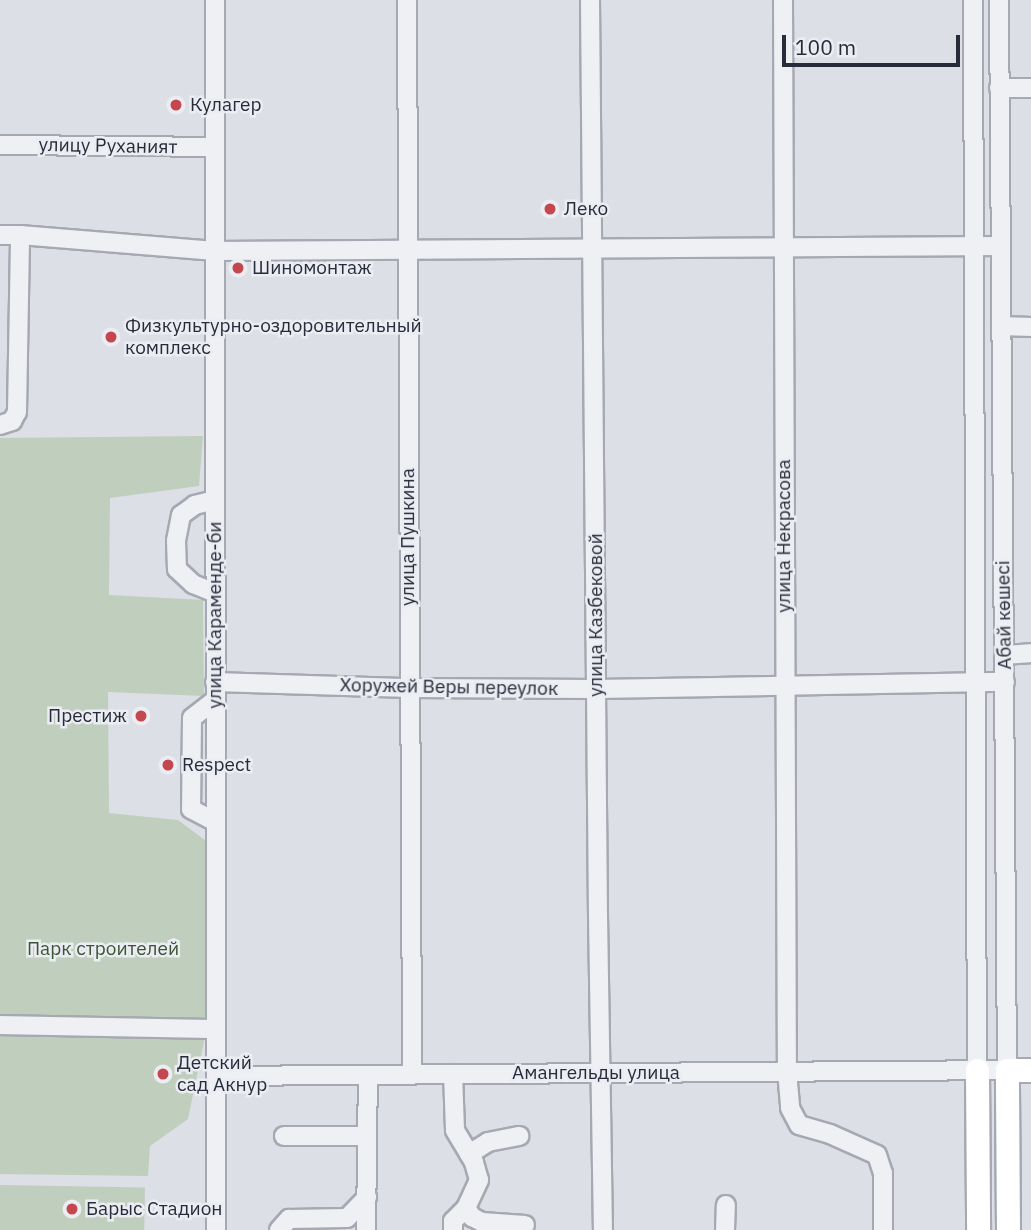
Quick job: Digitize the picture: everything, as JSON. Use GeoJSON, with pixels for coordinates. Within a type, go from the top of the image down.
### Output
{"type":"FeatureCollection","features":[{"type":"Feature","properties":{"kind":"main road","name":"Абай көшесі"},"geometry":{"type":"LineString","coordinates":[[977,1070],[978,1230]]}},
{"type":"Feature","properties":{"kind":"main road"},"geometry":{"type":"LineString","coordinates":[[1007,1070],[1031,1070]]}},
{"type":"Feature","properties":{"kind":"main road","name":"Абай көшесі"},"geometry":{"type":"LineString","coordinates":[[1007,1070],[1008,1230]]}},
{"type":"Feature","properties":{"kind":"street","name":"улица Караменде-би"},"geometry":{"type":"LineString","coordinates":[[215,0],[216,1230]]}},
{"type":"Feature","properties":{"kind":"street","name":"улица Пушкина"},"geometry":{"type":"LineString","coordinates":[[407,0],[412,1074]]}},
{"type":"Feature","properties":{"kind":"street","name":"улица Казбековой"},"geometry":{"type":"LineString","coordinates":[[590,0],[603,1230]]}},
{"type":"Feature","properties":{"kind":"street","name":"улица Некрасова"},"geometry":{"type":"LineString","coordinates":[[783,0],[787,1071],[790,1108],[799,1125],[830,1134],[877,1155],[883,1173],[883,1230]]}},
{"type":"Feature","properties":{"kind":"street","name":"Абай көшесі"},"geometry":{"type":"LineString","coordinates":[[973,0],[977,1070]]}},
{"type":"Feature","properties":{"kind":"street","name":"Абай көшесі"},"geometry":{"type":"LineString","coordinates":[[999,0],[1007,1070]]}},
{"type":"Feature","properties":{"kind":"street"},"geometry":{"type":"LineString","coordinates":[[999,88],[1031,88]]}},
{"type":"Feature","properties":{"kind":"street","name":"улицу Руханият"},"geometry":{"type":"LineString","coordinates":[[0,145],[215,147]]}},
{"type":"Feature","properties":{"kind":"street"},"geometry":{"type":"LineString","coordinates":[[0,235],[215,251],[1000,246]]}},
{"type":"Feature","properties":{"kind":"street"},"geometry":{"type":"LineString","coordinates":[[0,425],[12,421],[17,412],[20,235]]}},
{"type":"Feature","properties":{"kind":"street"},"geometry":{"type":"LineString","coordinates":[[1001,326],[1031,327]]}},
{"type":"Feature","properties":{"kind":"street"},"geometry":{"type":"LineString","coordinates":[[215,500],[195,505],[181,515],[176,541],[177,569],[193,584],[215,593]]}},
{"type":"Feature","properties":{"kind":"street"},"geometry":{"type":"LineString","coordinates":[[1005,655],[1031,653]]}},
{"type":"Feature","properties":{"kind":"street","name":"Хоружей Веры переулок"},"geometry":{"type":"LineString","coordinates":[[215,682],[410,688],[596,689],[1005,682]]}},
{"type":"Feature","properties":{"kind":"street"},"geometry":{"type":"LineString","coordinates":[[215,700],[192,718],[191,809],[215,822]]}},
{"type":"Feature","properties":{"kind":"street"},"geometry":{"type":"LineString","coordinates":[[0,1026],[215,1029]]}},
{"type":"Feature","properties":{"kind":"street","name":"Амангельды улица"},"geometry":{"type":"LineString","coordinates":[[216,1076],[1007,1070]]}},
{"type":"Feature","properties":{"kind":"street"},"geometry":{"type":"LineString","coordinates":[[453,1074],[455,1130],[469,1154],[479,1180],[466,1208],[453,1220],[453,1230]]}},
{"type":"Feature","properties":{"kind":"street"},"geometry":{"type":"LineString","coordinates":[[366,1230],[368,1075]]}},
{"type":"Feature","properties":{"kind":"street"},"geometry":{"type":"LineString","coordinates":[[284,1136],[368,1136]]}},
{"type":"Feature","properties":{"kind":"street"},"geometry":{"type":"LineString","coordinates":[[469,1154],[488,1142],[519,1136]]}},
{"type":"Feature","properties":{"kind":"street"},"geometry":{"type":"LineString","coordinates":[[279,1230],[279,1226],[289,1219],[347,1217],[367,1197]]}},
{"type":"Feature","properties":{"kind":"street"},"geometry":{"type":"LineString","coordinates":[[726,1205],[726,1230]]}},
{"type":"Feature","properties":{"kind":"street"},"geometry":{"type":"LineString","coordinates":[[466,1208],[472,1217],[482,1222],[524,1225]]}},
{"type":"Feature","properties":{"kind":"green space","name":"Парк строителей"},"geometry":{"type":"Polygon","coordinates":[[[203,436],[199,486],[110,498],[109,595],[203,600],[204,696],[108,692],[109,813],[178,820],[206,841],[208,1022],[188,1119],[150,1146],[148,1176],[0,1174],[0,438],[203,436]]]}},
{"type":"Feature","properties":{"kind":"green space","name":"Барыс Стадион"},"geometry":{"type":"Polygon","coordinates":[[[0,1185],[145,1188],[144,1230],[0,1230],[0,1185]]]}},
{"type":"Feature","properties":{"kind":"place","name":"Кулагер"},"geometry":{"type":"Point","coordinates":[176,105]}},
{"type":"Feature","properties":{"kind":"place","name":"Леко"},"geometry":{"type":"Point","coordinates":[550,209]}},
{"type":"Feature","properties":{"kind":"place","name":"Шиномонтаж"},"geometry":{"type":"Point","coordinates":[238,268]}},
{"type":"Feature","properties":{"kind":"place","name":"Физкультурно-оздоровительный комплекс"},"geometry":{"type":"Point","coordinates":[111,337]}},
{"type":"Feature","properties":{"kind":"place","name":"Престиж"},"geometry":{"type":"Point","coordinates":[141,716]}},
{"type":"Feature","properties":{"kind":"place","name":"Respect"},"geometry":{"type":"Point","coordinates":[168,765]}},
{"type":"Feature","properties":{"kind":"place","name":"Детский сад Акнур"},"geometry":{"type":"Point","coordinates":[163,1074]}},
{"type":"Feature","properties":{"kind":"place","name":"Барыс Стадион"},"geometry":{"type":"Point","coordinates":[72,1209]}}]}
